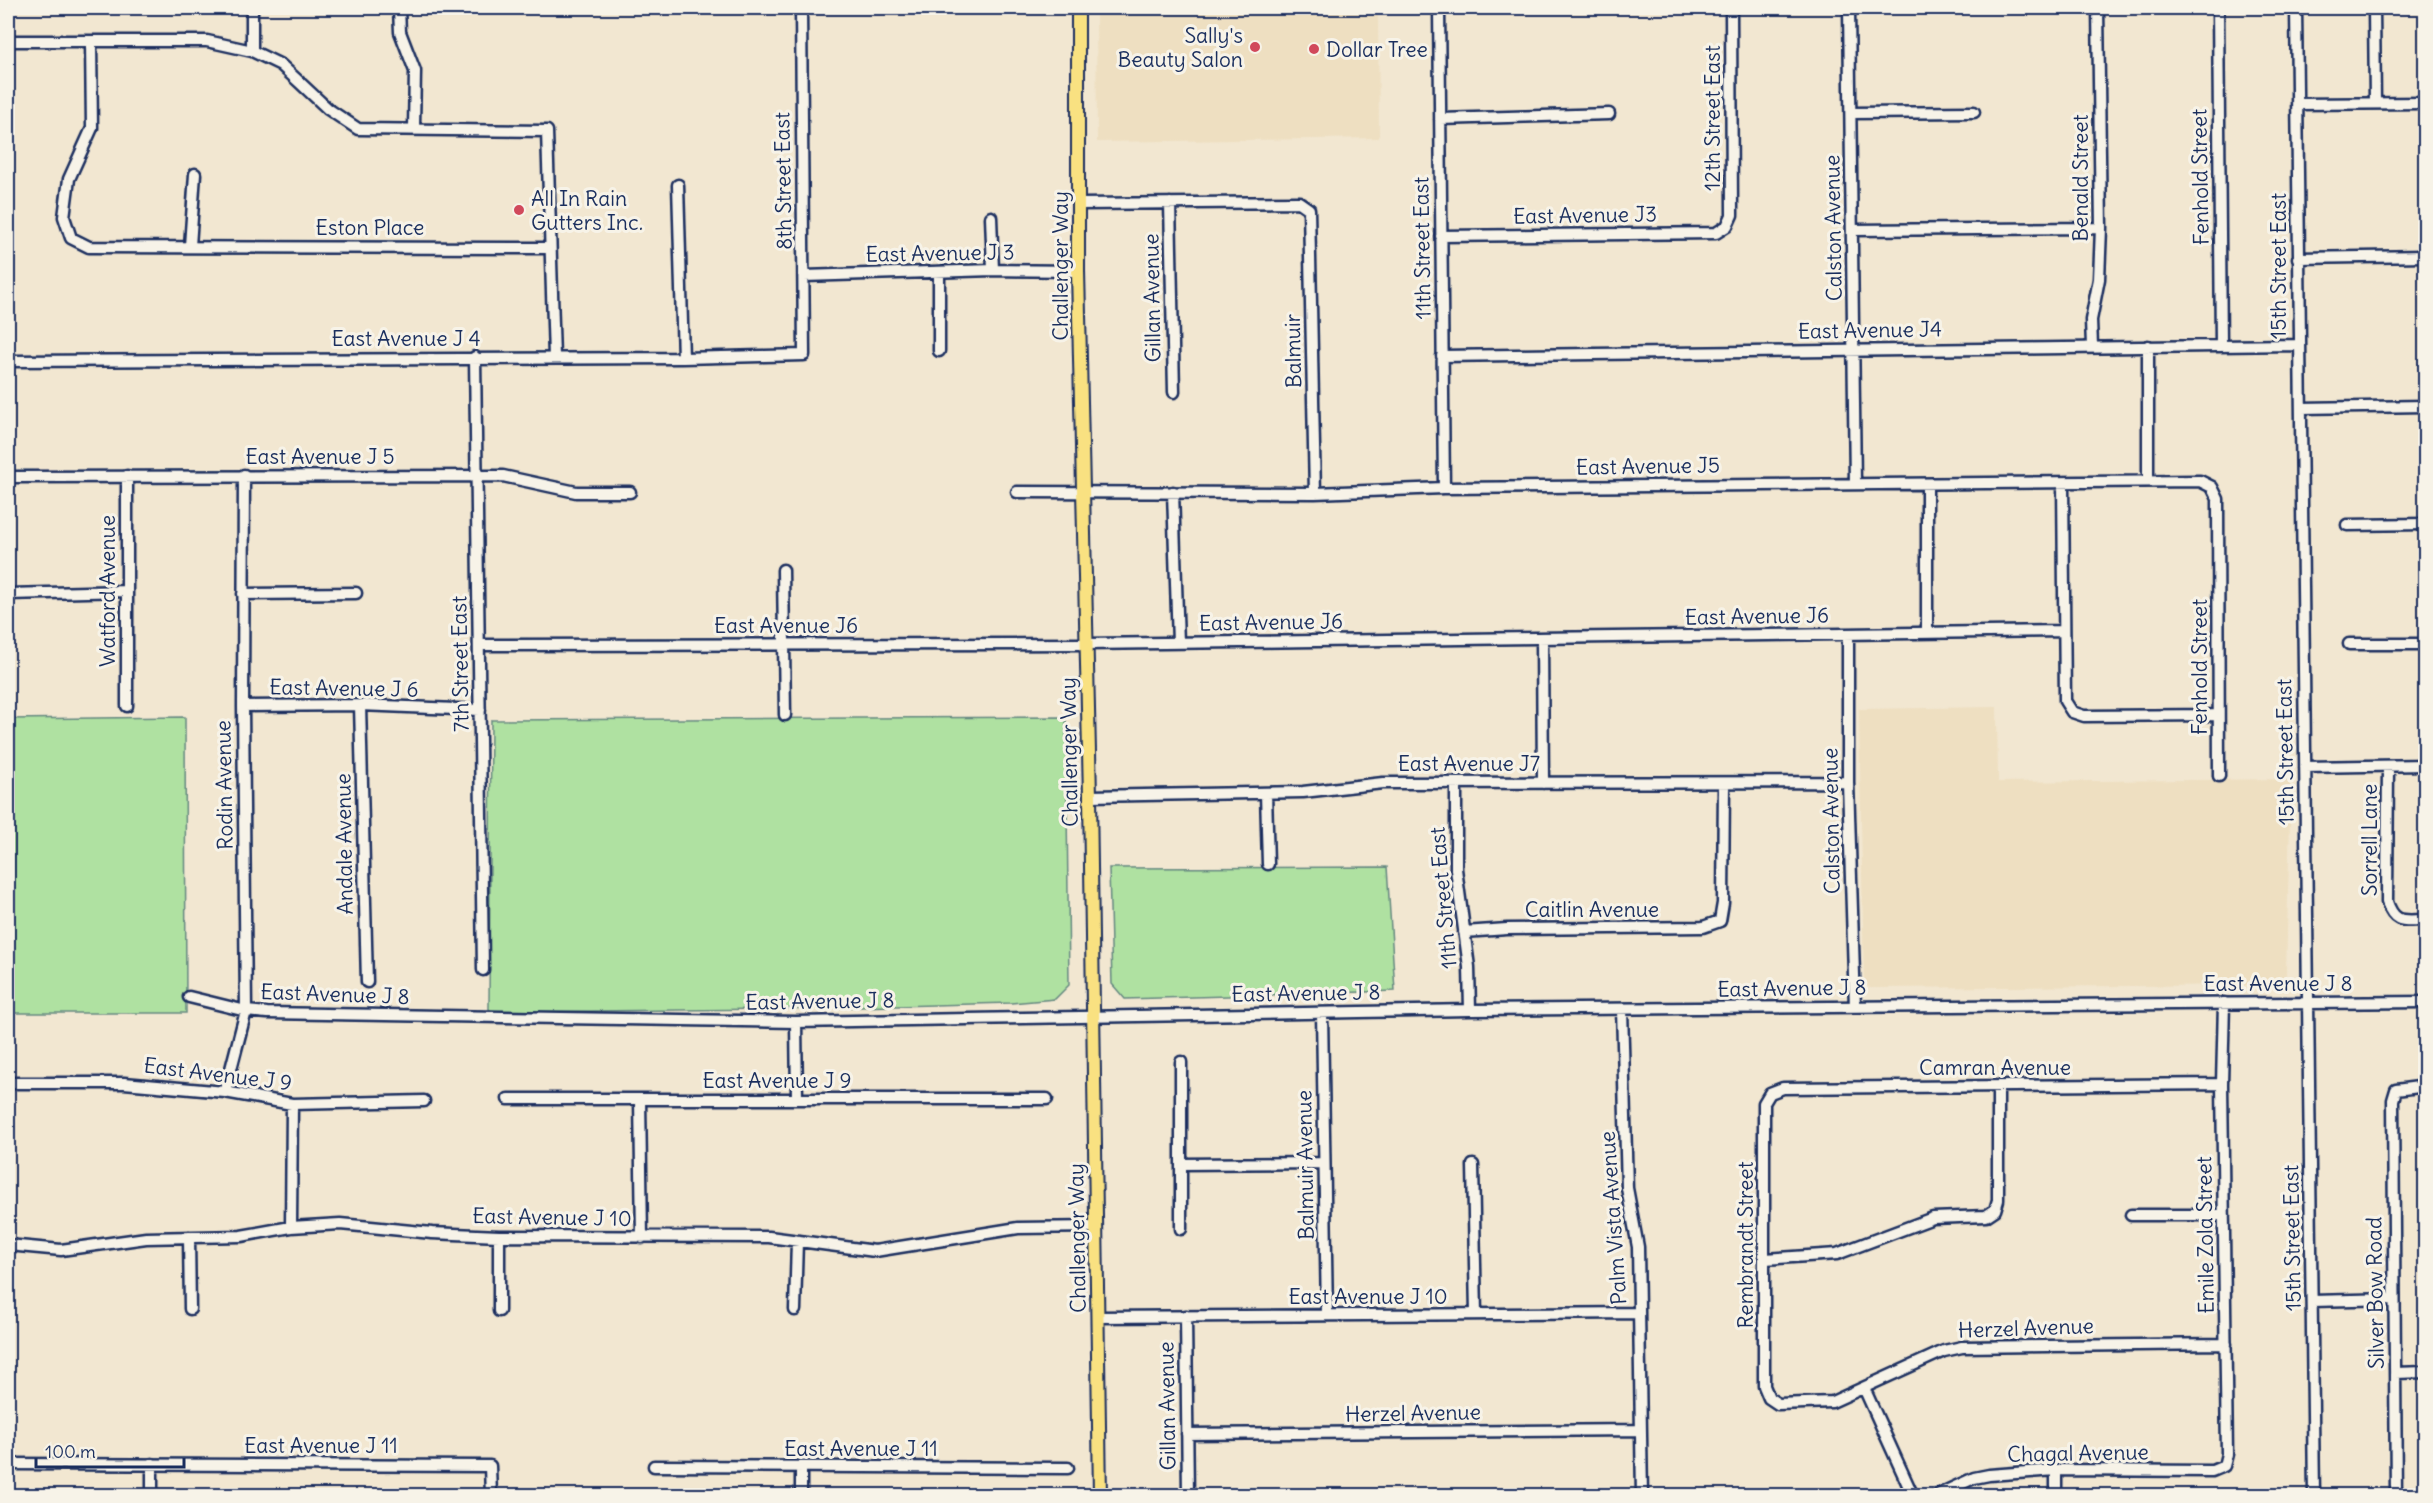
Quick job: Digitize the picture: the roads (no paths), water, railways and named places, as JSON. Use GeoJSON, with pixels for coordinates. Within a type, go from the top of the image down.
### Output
{"type":"FeatureCollection","features":[{"type":"Feature","properties":{"kind":"main road","name":"Challenger Way"},"geometry":{"type":"LineString","coordinates":[[1078,8],[1080,204],[1078,271],[1090,796],[1100,1496]]}},
{"type":"Feature","properties":{"kind":"street"},"geometry":{"type":"LineString","coordinates":[[252,8],[252,51]]}},
{"type":"Feature","properties":{"kind":"street"},"geometry":{"type":"LineString","coordinates":[[399,8],[400,32],[415,71],[414,128]]}},
{"type":"Feature","properties":{"kind":"street","name":"8th Street East"},"geometry":{"type":"LineString","coordinates":[[801,8],[804,355]]}},
{"type":"Feature","properties":{"kind":"street","name":"11th Street East"},"geometry":{"type":"LineString","coordinates":[[1439,8],[1444,488]]}},
{"type":"Feature","properties":{"kind":"street","name":"12th Street East"},"geometry":{"type":"LineString","coordinates":[[1727,226],[1732,215],[1731,8]]}},
{"type":"Feature","properties":{"kind":"street","name":"Calston Avenue"},"geometry":{"type":"LineString","coordinates":[[1849,8],[1855,483]]}},
{"type":"Feature","properties":{"kind":"street","name":"Benald Street"},"geometry":{"type":"LineString","coordinates":[[2092,346],[2091,320],[2099,279],[2101,228],[2098,8]]}},
{"type":"Feature","properties":{"kind":"street","name":"Fenhold Street"},"geometry":{"type":"LineString","coordinates":[[2218,8],[2221,346]]}},
{"type":"Feature","properties":{"kind":"street","name":"15th Street East"},"geometry":{"type":"LineString","coordinates":[[2296,8],[2298,345],[2301,408],[2314,1496]]}},
{"type":"Feature","properties":{"kind":"street"},"geometry":{"type":"LineString","coordinates":[[2374,8],[2375,103]]}},
{"type":"Feature","properties":{"kind":"street"},"geometry":{"type":"LineString","coordinates":[[8,41],[207,41],[252,51],[281,65],[328,109],[358,129],[547,131],[554,357]]}},
{"type":"Feature","properties":{"kind":"street"},"geometry":{"type":"LineString","coordinates":[[90,42],[92,128],[69,179],[64,217],[71,238],[89,247],[190,246],[195,174]]}},
{"type":"Feature","properties":{"kind":"street"},"geometry":{"type":"LineString","coordinates":[[2297,104],[2426,103]]}},
{"type":"Feature","properties":{"kind":"street"},"geometry":{"type":"LineString","coordinates":[[1851,113],[1974,112]]}},
{"type":"Feature","properties":{"kind":"street"},"geometry":{"type":"LineString","coordinates":[[1440,119],[1609,114]]}},
{"type":"Feature","properties":{"kind":"street"},"geometry":{"type":"LineString","coordinates":[[678,185],[683,358]]}},
{"type":"Feature","properties":{"kind":"street","name":"Balmuir"},"geometry":{"type":"LineString","coordinates":[[1170,203],[1299,202],[1309,209],[1315,493]]}},
{"type":"Feature","properties":{"kind":"street"},"geometry":{"type":"LineString","coordinates":[[1080,204],[1170,203]]}},
{"type":"Feature","properties":{"kind":"street","name":"Gillan Avenue"},"geometry":{"type":"LineString","coordinates":[[1170,203],[1174,392]]}},
{"type":"Feature","properties":{"kind":"street"},"geometry":{"type":"LineString","coordinates":[[991,217],[993,270]]}},
{"type":"Feature","properties":{"kind":"street","name":"East Avenue J3"},"geometry":{"type":"LineString","coordinates":[[1441,236],[1716,232],[1727,226]]}},
{"type":"Feature","properties":{"kind":"street"},"geometry":{"type":"LineString","coordinates":[[1852,230],[2101,228]]}},
{"type":"Feature","properties":{"kind":"street","name":"Eston Place"},"geometry":{"type":"LineString","coordinates":[[190,246],[549,248]]}},
{"type":"Feature","properties":{"kind":"street"},"geometry":{"type":"LineString","coordinates":[[2298,258],[2426,256]]}},
{"type":"Feature","properties":{"kind":"street","name":"East Avenue J 3"},"geometry":{"type":"LineString","coordinates":[[804,276],[993,270],[1078,271]]}},
{"type":"Feature","properties":{"kind":"street"},"geometry":{"type":"LineString","coordinates":[[939,273],[939,351]]}},
{"type":"Feature","properties":{"kind":"street","name":"East Avenue J4"},"geometry":{"type":"LineString","coordinates":[[1442,356],[2298,345]]}},
{"type":"Feature","properties":{"kind":"street"},"geometry":{"type":"LineString","coordinates":[[2148,346],[2148,481]]}},
{"type":"Feature","properties":{"kind":"street","name":"East Avenue J 4"},"geometry":{"type":"LineString","coordinates":[[8,361],[475,357],[683,358],[804,355]]}},
{"type":"Feature","properties":{"kind":"street","name":"7th Street East"},"geometry":{"type":"LineString","coordinates":[[475,357],[483,970]]}},
{"type":"Feature","properties":{"kind":"street"},"geometry":{"type":"LineString","coordinates":[[2301,408],[2426,406]]}},
{"type":"Feature","properties":{"kind":"street","name":"Watford Avenue"},"geometry":{"type":"LineString","coordinates":[[127,476],[127,706]]}},
{"type":"Feature","properties":{"kind":"street","name":"Rodin Avenue"},"geometry":{"type":"LineString","coordinates":[[225,1092],[246,1011],[243,706],[244,476]]}},
{"type":"Feature","properties":{"kind":"street","name":"East Avenue J 5"},"geometry":{"type":"LineString","coordinates":[[8,477],[477,476],[514,477],[582,492],[630,492]]}},
{"type":"Feature","properties":{"kind":"street","name":"East Avenue J5"},"geometry":{"type":"LineString","coordinates":[[1083,492],[1315,493],[1444,488],[2148,481],[2200,481],[2212,487]]}},
{"type":"Feature","properties":{"kind":"street"},"geometry":{"type":"LineString","coordinates":[[2063,483],[2064,701],[2072,712],[2085,716],[2218,715]]}},
{"type":"Feature","properties":{"kind":"street"},"geometry":{"type":"LineString","coordinates":[[1927,484],[1927,633]]}},
{"type":"Feature","properties":{"kind":"street","name":"Fenhold Street"},"geometry":{"type":"LineString","coordinates":[[2212,487],[2218,499],[2218,776]]}},
{"type":"Feature","properties":{"kind":"street"},"geometry":{"type":"LineString","coordinates":[[1017,492],[1083,492]]}},
{"type":"Feature","properties":{"kind":"street"},"geometry":{"type":"LineString","coordinates":[[1173,492],[1178,642]]}},
{"type":"Feature","properties":{"kind":"street"},"geometry":{"type":"LineString","coordinates":[[2347,525],[2426,524]]}},
{"type":"Feature","properties":{"kind":"street"},"geometry":{"type":"LineString","coordinates":[[783,570],[785,715]]}},
{"type":"Feature","properties":{"kind":"street"},"geometry":{"type":"LineString","coordinates":[[8,594],[126,591]]}},
{"type":"Feature","properties":{"kind":"street"},"geometry":{"type":"LineString","coordinates":[[243,594],[356,593]]}},
{"type":"Feature","properties":{"kind":"street","name":"East Avenue J6"},"geometry":{"type":"LineString","coordinates":[[479,645],[1086,644],[2064,631]]}},
{"type":"Feature","properties":{"kind":"street","name":"Calston Avenue"},"geometry":{"type":"LineString","coordinates":[[1848,634],[1848,782],[1855,1007]]}},
{"type":"Feature","properties":{"kind":"street"},"geometry":{"type":"LineString","coordinates":[[1542,638],[1543,783]]}},
{"type":"Feature","properties":{"kind":"street"},"geometry":{"type":"LineString","coordinates":[[2349,644],[2426,644]]}},
{"type":"Feature","properties":{"kind":"street","name":"East Avenue J 6"},"geometry":{"type":"LineString","coordinates":[[243,706],[360,705],[480,710]]}},
{"type":"Feature","properties":{"kind":"street","name":"Andale Avenue"},"geometry":{"type":"LineString","coordinates":[[360,705],[367,982]]}},
{"type":"Feature","properties":{"kind":"street"},"geometry":{"type":"LineString","coordinates":[[2305,767],[2426,765]]}},
{"type":"Feature","properties":{"kind":"street","name":"Sorrell Lane"},"geometry":{"type":"LineString","coordinates":[[2388,766],[2387,902],[2391,914],[2399,920],[2426,920]]}},
{"type":"Feature","properties":{"kind":"street","name":"East Avenue J7"},"geometry":{"type":"LineString","coordinates":[[1090,796],[1303,792],[1383,783],[1848,782]]}},
{"type":"Feature","properties":{"kind":"street","name":"11th Street East"},"geometry":{"type":"LineString","coordinates":[[1456,783],[1456,869],[1469,967],[1470,1010]]}},
{"type":"Feature","properties":{"kind":"street","name":"Caitlin Avenue"},"geometry":{"type":"LineString","coordinates":[[1464,932],[1507,929],[1703,927],[1720,921],[1723,903],[1724,784]]}},
{"type":"Feature","properties":{"kind":"street"},"geometry":{"type":"LineString","coordinates":[[1266,793],[1268,864]]}},
{"type":"Feature","properties":{"kind":"street","name":"East Avenue J 8"},"geometry":{"type":"LineString","coordinates":[[189,997],[246,1011],[796,1022],[1470,1010],[2426,1002]]}},
{"type":"Feature","properties":{"kind":"street","name":"Emile Zola Street"},"geometry":{"type":"LineString","coordinates":[[2224,1003],[2222,1084],[2227,1454],[2224,1466]]}},
{"type":"Feature","properties":{"kind":"street","name":"Palm Vista Avenue"},"geometry":{"type":"LineString","coordinates":[[1622,1009],[1627,1188],[1638,1247],[1642,1496]]}},
{"type":"Feature","properties":{"kind":"street","name":"Balmuir Avenue"},"geometry":{"type":"LineString","coordinates":[[1322,1013],[1327,1315]]}},
{"type":"Feature","properties":{"kind":"street"},"geometry":{"type":"LineString","coordinates":[[796,1022],[797,1099]]}},
{"type":"Feature","properties":{"kind":"street"},"geometry":{"type":"LineString","coordinates":[[1180,1062],[1181,1229]]}},
{"type":"Feature","properties":{"kind":"street","name":"East Avenue J 9"},"geometry":{"type":"LineString","coordinates":[[8,1083],[124,1083],[225,1092],[292,1104],[424,1101]]}},
{"type":"Feature","properties":{"kind":"street","name":"Camran Avenue"},"geometry":{"type":"LineString","coordinates":[[1770,1093],[1783,1088],[2222,1084]]}},
{"type":"Feature","properties":{"kind":"street","name":"Silver Bow Road"},"geometry":{"type":"LineString","coordinates":[[2396,1496],[2393,1100],[2396,1090],[2426,1086]]}},
{"type":"Feature","properties":{"kind":"street"},"geometry":{"type":"LineString","coordinates":[[1765,1259],[1837,1254],[1933,1218],[1986,1216],[1995,1210],[1998,1200],[1998,1087]]}},
{"type":"Feature","properties":{"kind":"street","name":"Rembrandt Street"},"geometry":{"type":"LineString","coordinates":[[1769,1398],[1764,1386],[1764,1103],[1770,1093]]}},
{"type":"Feature","properties":{"kind":"street","name":"East Avenue J 9"},"geometry":{"type":"LineString","coordinates":[[508,1099],[1047,1099]]}},
{"type":"Feature","properties":{"kind":"street"},"geometry":{"type":"LineString","coordinates":[[640,1099],[642,1238]]}},
{"type":"Feature","properties":{"kind":"street"},"geometry":{"type":"LineString","coordinates":[[291,1227],[292,1104]]}},
{"type":"Feature","properties":{"kind":"street"},"geometry":{"type":"LineString","coordinates":[[1181,1164],[1324,1163]]}},
{"type":"Feature","properties":{"kind":"street"},"geometry":{"type":"LineString","coordinates":[[1473,1165],[1476,1314]]}},
{"type":"Feature","properties":{"kind":"street"},"geometry":{"type":"LineString","coordinates":[[2131,1215],[2224,1215]]}},
{"type":"Feature","properties":{"kind":"street","name":"East Avenue J 10"},"geometry":{"type":"LineString","coordinates":[[8,1245],[61,1250],[146,1238],[241,1236],[291,1227],[340,1224],[432,1233],[499,1236],[770,1237],[875,1251],[1018,1228],[1096,1227]]}},
{"type":"Feature","properties":{"kind":"street"},"geometry":{"type":"LineString","coordinates":[[499,1236],[499,1311]]}},
{"type":"Feature","properties":{"kind":"street"},"geometry":{"type":"LineString","coordinates":[[189,1237],[190,1310]]}},
{"type":"Feature","properties":{"kind":"street"},"geometry":{"type":"LineString","coordinates":[[795,1310],[797,1241]]}},
{"type":"Feature","properties":{"kind":"street"},"geometry":{"type":"LineString","coordinates":[[2312,1300],[2394,1299]]}},
{"type":"Feature","properties":{"kind":"street","name":"East Avenue J 10"},"geometry":{"type":"LineString","coordinates":[[1098,1317],[1639,1313]]}},
{"type":"Feature","properties":{"kind":"street","name":"Gillan Avenue"},"geometry":{"type":"LineString","coordinates":[[1186,1316],[1188,1496]]}},
{"type":"Feature","properties":{"kind":"street","name":"Herzel Avenue"},"geometry":{"type":"LineString","coordinates":[[1769,1398],[1778,1404],[1832,1402],[1944,1351],[1962,1347],[2226,1344]]}},
{"type":"Feature","properties":{"kind":"street"},"geometry":{"type":"LineString","coordinates":[[2395,1373],[2426,1372]]}},
{"type":"Feature","properties":{"kind":"street"},"geometry":{"type":"LineString","coordinates":[[1864,1388],[1913,1496]]}},
{"type":"Feature","properties":{"kind":"street","name":"Herzel Avenue"},"geometry":{"type":"LineString","coordinates":[[1187,1434],[1640,1430]]}},
{"type":"Feature","properties":{"kind":"street","name":"East Avenue J 11"},"geometry":{"type":"LineString","coordinates":[[8,1464],[490,1466],[491,1496]]}},
{"type":"Feature","properties":{"kind":"street"},"geometry":{"type":"LineString","coordinates":[[152,1464],[152,1496]]}},
{"type":"Feature","properties":{"kind":"street","name":"East Avenue J 11"},"geometry":{"type":"LineString","coordinates":[[654,1466],[1068,1468]]}},
{"type":"Feature","properties":{"kind":"street","name":"Chagal Avenue"},"geometry":{"type":"LineString","coordinates":[[1935,1496],[1974,1478],[1989,1474],[2056,1470],[2212,1471],[2224,1466]]}},
{"type":"Feature","properties":{"kind":"street"},"geometry":{"type":"LineString","coordinates":[[801,1467],[801,1496]]}},
{"type":"Feature","properties":{"kind":"street"},"geometry":{"type":"LineString","coordinates":[[2056,1470],[2056,1496]]}},
{"type":"Feature","properties":{"kind":"place","name":"Sally's Beauty Salon"},"geometry":{"type":"Point","coordinates":[1255,47]}},
{"type":"Feature","properties":{"kind":"place","name":"Dollar Tree"},"geometry":{"type":"Point","coordinates":[1314,49]}},
{"type":"Feature","properties":{"kind":"place","name":"All In Rain Gutters Inc."},"geometry":{"type":"Point","coordinates":[519,210]}}]}
